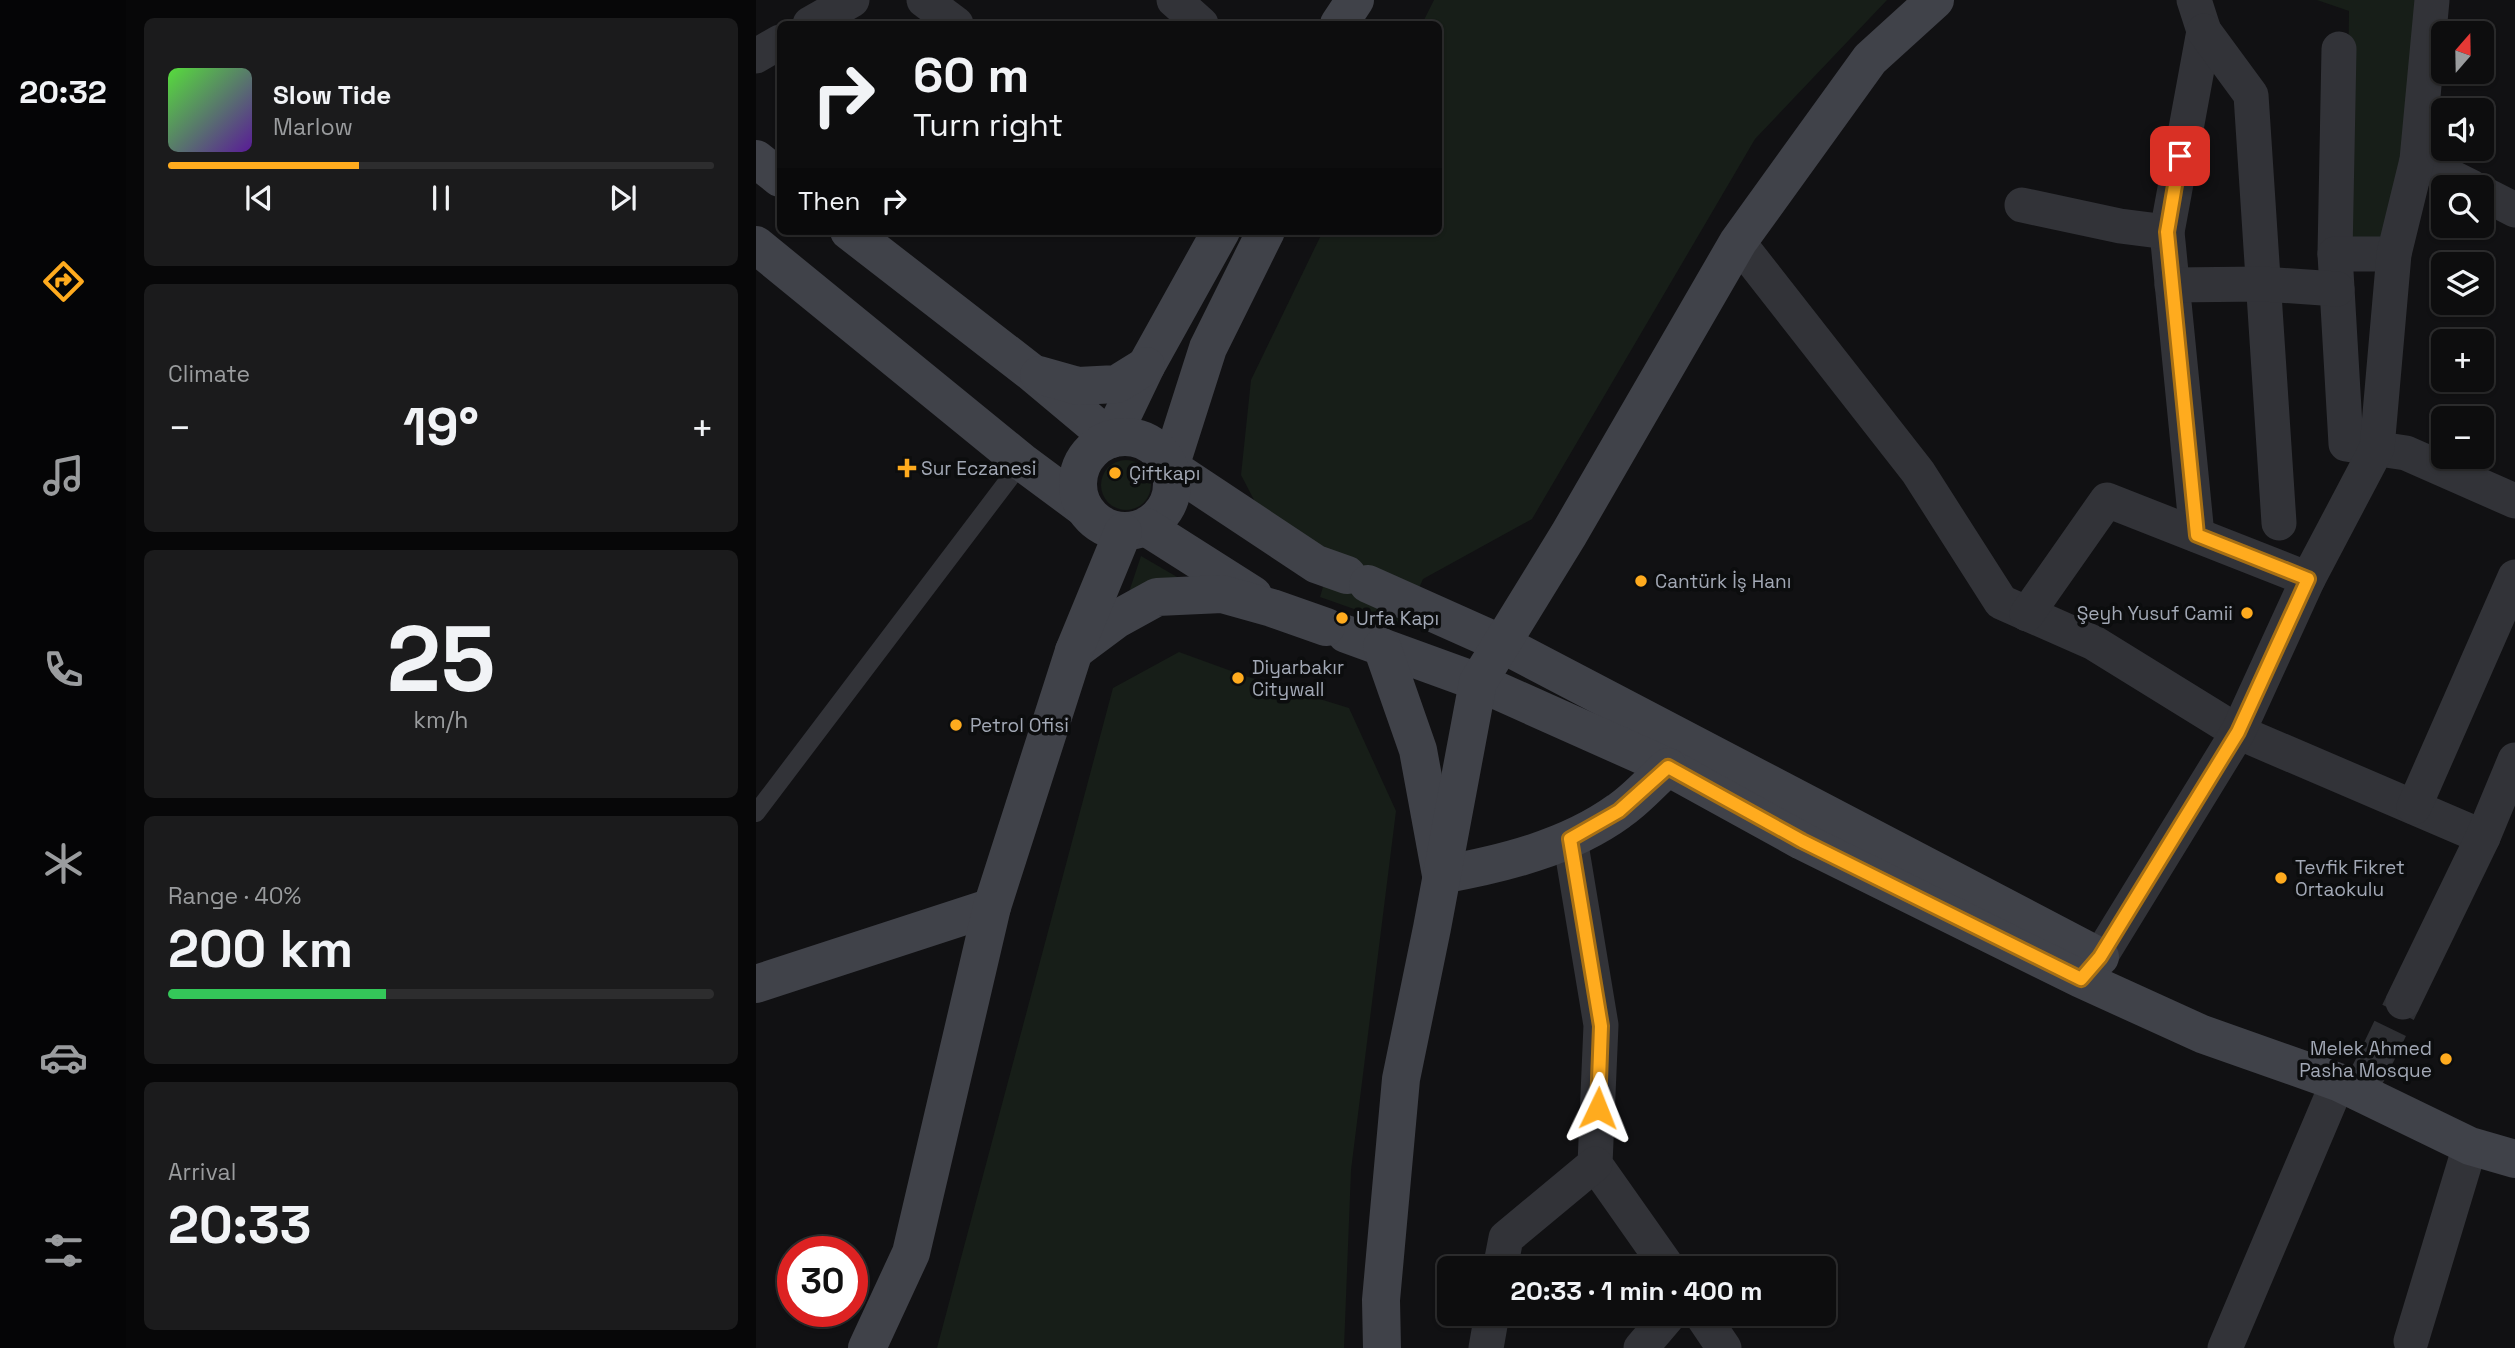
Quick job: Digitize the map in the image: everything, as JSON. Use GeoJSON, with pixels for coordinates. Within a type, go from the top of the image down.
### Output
{"type":"FeatureCollection","features":[{"type":"Feature","properties":{"kind":"street"},"geometry":{"type":"LineString","coordinates":[[815,21],[852,0]]}},
{"type":"Feature","properties":{"kind":"street"},"geometry":{"type":"LineString","coordinates":[[924,0],[952,21]]}},
{"type":"Feature","properties":{"kind":"street"},"geometry":{"type":"LineString","coordinates":[[1174,0],[1198,21]]}},
{"type":"Feature","properties":{"kind":"street"},"geometry":{"type":"LineString","coordinates":[[1341,21],[1355,0]]}},
{"type":"Feature","properties":{"kind":"street"},"geometry":{"type":"LineString","coordinates":[[1369,21],[1376,0]]}},
{"type":"Feature","properties":{"kind":"street"},"geometry":{"type":"LineString","coordinates":[[1382,1348],[1381,1300],[1401,1079],[1478,682],[1569,534],[1738,242],[1870,59],[1936,0]]}},
{"type":"Feature","properties":{"kind":"street"},"geometry":{"type":"LineString","coordinates":[[2090,968],[2238,732],[2308,579],[2377,448],[2394,254],[2417,160],[2432,0]]}},
{"type":"Feature","properties":{"kind":"street"},"geometry":{"type":"LineString","coordinates":[[2197,535],[2167,232],[2199,15]]}},
{"type":"Feature","properties":{"kind":"street"},"geometry":{"type":"LineString","coordinates":[[2199,15],[2251,95],[2279,523]]}},
{"type":"Feature","properties":{"kind":"street"},"geometry":{"type":"LineString","coordinates":[[756,56],[777,44]]}},
{"type":"Feature","properties":{"kind":"street"},"geometry":{"type":"LineString","coordinates":[[2339,48],[2335,254],[2346,444],[2406,453],[2515,501]]}},
{"type":"Feature","properties":{"kind":"street"},"geometry":{"type":"LineString","coordinates":[[756,159],[777,176]]}},
{"type":"Feature","properties":{"kind":"street"},"geometry":{"type":"LineString","coordinates":[[2417,160],[2446,175]]}},
{"type":"Feature","properties":{"kind":"street"},"geometry":{"type":"LineString","coordinates":[[2494,199],[2515,210]]}},
{"type":"Feature","properties":{"kind":"street"},"geometry":{"type":"LineString","coordinates":[[2022,205],[2120,226],[2167,232]]}},
{"type":"Feature","properties":{"kind":"street"},"geometry":{"type":"LineString","coordinates":[[854,235],[1031,372],[1111,439]]}},
{"type":"Feature","properties":{"kind":"street"},"geometry":{"type":"LineString","coordinates":[[1111,439],[1146,366],[1219,235]]}},
{"type":"Feature","properties":{"kind":"street"},"geometry":{"type":"LineString","coordinates":[[1170,467],[1208,348],[1264,235]]}},
{"type":"Feature","properties":{"kind":"street"},"geometry":{"type":"LineString","coordinates":[[1738,242],[1918,472],[2001,602],[2094,643],[2238,732],[2483,837]]}},
{"type":"Feature","properties":{"kind":"street"},"geometry":{"type":"LineString","coordinates":[[756,245],[1101,524],[1135,529],[1272,608]]}},
{"type":"Feature","properties":{"kind":"street"},"geometry":{"type":"LineString","coordinates":[[2335,254],[2394,254]]}},
{"type":"Feature","properties":{"kind":"street"},"geometry":{"type":"LineString","coordinates":[[2172,285],[2263,284],[2337,289]]}},
{"type":"Feature","properties":{"kind":"street"},"geometry":{"type":"LineString","coordinates":[[1031,372],[1078,386],[1104,385],[1117,384],[1146,366]]}},
{"type":"Feature","properties":{"kind":"street"},"geometry":{"type":"LineString","coordinates":[[867,1348],[911,1253],[992,907],[1074,651],[1135,529],[1158,519],[1167,508],[1173,480],[1163,454],[1139,439],[1125,437],[1111,439],[1088,454],[1078,480],[1079,495],[1084,508]]}},
{"type":"Feature","properties":{"kind":"street"},"geometry":{"type":"LineString","coordinates":[[1170,467],[1316,564],[1357,579],[1500,643],[2090,968],[2202,1034],[2357,1078],[2470,1146],[2515,1159]]}},
{"type":"Feature","properties":{"kind":"street"},"geometry":{"type":"LineString","coordinates":[[2027,614],[2107,500],[2308,579]]}},
{"type":"Feature","properties":{"kind":"street"},"geometry":{"type":"LineString","coordinates":[[2414,807],[2515,577]]}},
{"type":"Feature","properties":{"kind":"street"},"geometry":{"type":"LineString","coordinates":[[1074,651],[1117,620],[1157,597],[1222,594],[1272,608],[1478,682],[1668,767],[1802,841],[2090,968]]}},
{"type":"Feature","properties":{"kind":"street"},"geometry":{"type":"LineString","coordinates":[[1382,647],[1418,750],[1441,875]]}},
{"type":"Feature","properties":{"kind":"street"},"geometry":{"type":"LineString","coordinates":[[2403,1002],[2483,837],[2515,760]]}},
{"type":"Feature","properties":{"kind":"street"},"geometry":{"type":"LineString","coordinates":[[1441,875],[1496,865],[1570,839],[1619,811],[1668,767]]}},
{"type":"Feature","properties":{"kind":"street"},"geometry":{"type":"LineString","coordinates":[[1570,839],[1601,1026],[1595,1164],[1660,1256]]}},
{"type":"Feature","properties":{"kind":"street"},"geometry":{"type":"LineString","coordinates":[[756,984],[992,907]]}},
{"type":"Feature","properties":{"kind":"street"},"geometry":{"type":"LineString","coordinates":[[2225,1348],[2357,1078]]}},
{"type":"Feature","properties":{"kind":"street"},"geometry":{"type":"LineString","coordinates":[[2411,1341],[2470,1146]]}},
{"type":"Feature","properties":{"kind":"street"},"geometry":{"type":"LineString","coordinates":[[1503,1256],[1506,1238],[1595,1164]]}},
{"type":"Feature","properties":{"kind":"street"},"geometry":{"type":"LineString","coordinates":[[1486,1348],[1490,1326]]}},
{"type":"Feature","properties":{"kind":"street"},"geometry":{"type":"LineString","coordinates":[[1641,1348],[1660,1326]]}},
{"type":"Feature","properties":{"kind":"street"},"geometry":{"type":"LineString","coordinates":[[1709,1326],[1724,1348]]}},
{"type":"Feature","properties":{"kind":"lane"},"geometry":{"type":"LineString","coordinates":[[756,813],[1023,461]]}},
{"type":"Feature","properties":{"kind":"shaded area"},"geometry":{"type":"Polygon","coordinates":[[[1434,0],[1887,0],[1755,139],[1532,519],[1423,579],[1402,626],[1320,597],[1325,580],[1263,517],[1241,475],[1251,380],[1321,235],[1442,235],[1442,21],[1424,21],[1434,0]]]}},
{"type":"Feature","properties":{"kind":"shaded area"},"geometry":{"type":"Polygon","coordinates":[[[2317,0],[2417,0],[2404,163],[2384,242],[2346,239],[2349,11],[2317,0]]]}},
{"type":"Feature","properties":{"kind":"shaded area"},"geometry":{"type":"Polygon","coordinates":[[[1126,460],[1143,468],[1151,485],[1143,502],[1126,510],[1109,502],[1101,485],[1109,468],[1126,460]]]}},
{"type":"Feature","properties":{"kind":"shaded area"},"geometry":{"type":"Polygon","coordinates":[[[1141,556],[1184,581],[1129,592],[1141,556]]]}},
{"type":"Feature","properties":{"kind":"shaded area"},"geometry":{"type":"Polygon","coordinates":[[[1179,652],[1245,676],[1349,708],[1396,811],[1351,1170],[1344,1348],[937,1348],[1113,688],[1179,652]]]}},
{"type":"Feature","properties":{"kind":"tunnel"},"geometry":{"type":"LineString","coordinates":[[2375,1060],[2403,1002]]}},
{"type":"Feature","properties":{"kind":"place","name":"Sur Eczanesi"},"geometry":{"type":"Point","coordinates":[907,468]}},
{"type":"Feature","properties":{"kind":"place","name":"Çiftkapı"},"geometry":{"type":"Point","coordinates":[1115,473]}},
{"type":"Feature","properties":{"kind":"place","name":"Cantürk İş Hanı"},"geometry":{"type":"Point","coordinates":[1641,581]}},
{"type":"Feature","properties":{"kind":"place","name":"Şeyh Yusuf Camii"},"geometry":{"type":"Point","coordinates":[2247,613]}},
{"type":"Feature","properties":{"kind":"place","name":"Urfa Kapı"},"geometry":{"type":"Point","coordinates":[1342,618]}},
{"type":"Feature","properties":{"kind":"place","name":"Diyarbakır Citywall"},"geometry":{"type":"Point","coordinates":[1238,678]}},
{"type":"Feature","properties":{"kind":"place","name":"Petrol Ofisi"},"geometry":{"type":"Point","coordinates":[956,725]}},
{"type":"Feature","properties":{"kind":"place","name":"Tevfik Fikret Ortaokulu"},"geometry":{"type":"Point","coordinates":[2281,878]}},
{"type":"Feature","properties":{"kind":"place","name":"Melek Ahmed Pasha Mosque"},"geometry":{"type":"Point","coordinates":[2446,1059]}},
{"type":"Feature","properties":{"kind":"route"},"geometry":{"type":"LineString","coordinates":[[1598,1108],[1601,1026],[1570,839],[1619,811],[1668,767],[1802,841],[2081,979],[2100,957],[2211,777],[2238,732],[2308,579],[2197,535],[2167,232],[2180,156]]}}]}
